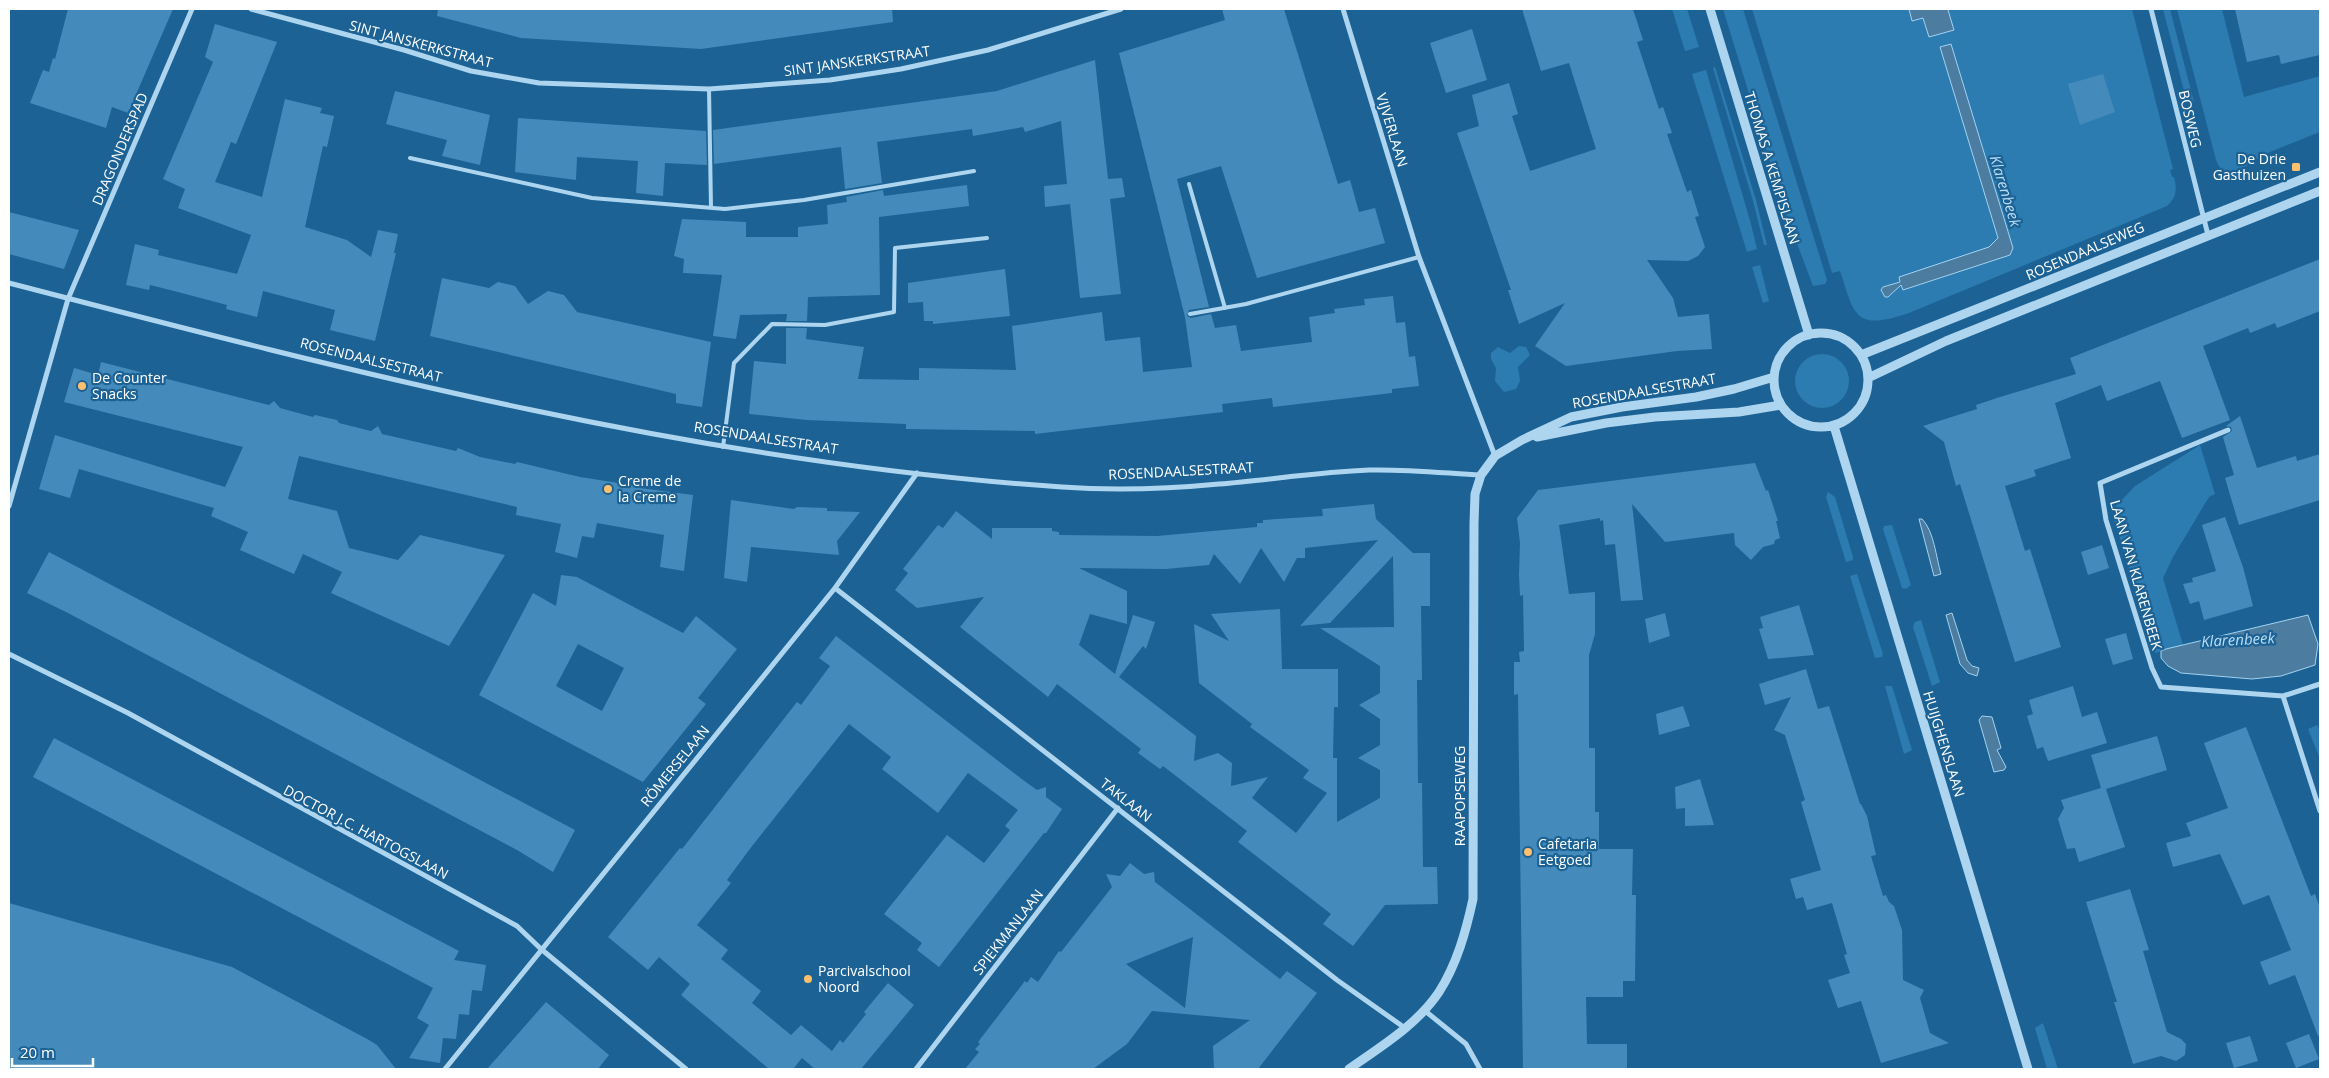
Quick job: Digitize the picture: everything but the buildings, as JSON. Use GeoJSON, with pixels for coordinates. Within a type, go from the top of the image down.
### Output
{"type":"FeatureCollection","features":[{"type":"Feature","properties":{"kind":"street","name":"DRAGONDERSPAD"},"geometry":{"type":"LineString","coordinates":[[9,506],[68,299],[192,9]]}},
{"type":"Feature","properties":{"kind":"street","name":"SINT JANSKERKSTRAAT"},"geometry":{"type":"LineString","coordinates":[[251,9],[481,73],[540,83],[709,89],[830,80],[901,70],[988,50],[1121,9]]}},
{"type":"Feature","properties":{"kind":"street","name":"VIJVERLAAN"},"geometry":{"type":"LineString","coordinates":[[1343,9],[1419,257],[1495,456]]}},
{"type":"Feature","properties":{"kind":"street","name":"THOMAS A KEMPISLAAN"},"geometry":{"type":"LineString","coordinates":[[1710,9],[1808,335]]}},
{"type":"Feature","properties":{"kind":"street","name":"BOSWEG"},"geometry":{"type":"LineString","coordinates":[[2151,9],[2208,235]]}},
{"type":"Feature","properties":{"kind":"street","name":"ROSENDAALSEWEG"},"geometry":{"type":"LineString","coordinates":[[1861,355],[1933,328],[2204,217],[2320,172]]}},
{"type":"Feature","properties":{"kind":"street"},"geometry":{"type":"LineString","coordinates":[[1868,378],[1946,341],[2320,191]]}},
{"type":"Feature","properties":{"kind":"street","name":"ROSENDAALSESTRAAT"},"geometry":{"type":"LineString","coordinates":[[9,283],[481,401],[723,447],[988,482],[1130,490],[1368,470],[1481,475],[1495,456],[1522,440],[1571,417],[1622,407],[1696,397],[1734,389],[1774,377]]}},
{"type":"Feature","properties":{"kind":"street"},"geometry":{"type":"LineString","coordinates":[[1823,333],[1838,336],[1851,344],[1861,355],[1868,378],[1866,394],[1860,408],[1848,419],[1834,426],[1819,427],[1804,424],[1791,416],[1781,405],[1774,386],[1774,377],[1781,355],[1798,339],[1808,335],[1823,333]]}},
{"type":"Feature","properties":{"kind":"street","name":"ROSENDAALSESTRAAT"},"geometry":{"type":"LineString","coordinates":[[1522,440],[1606,423],[1655,417],[1739,412],[1781,405]]}},
{"type":"Feature","properties":{"kind":"street","name":"HUIJGHENSLAAN"},"geometry":{"type":"LineString","coordinates":[[1834,426],[2028,1069]]}},
{"type":"Feature","properties":{"kind":"street","name":"LAAN VAN KLARENBEEK"},"geometry":{"type":"LineString","coordinates":[[2228,430],[2100,483],[2106,520],[2152,668],[2161,686],[2283,696],[2320,684]]}},
{"type":"Feature","properties":{"kind":"street","name":"RÖMERSELAAN"},"geometry":{"type":"LineString","coordinates":[[445,1069],[835,588],[917,473]]}},
{"type":"Feature","properties":{"kind":"street","name":"RAAPOPSEWEG"},"geometry":{"type":"LineString","coordinates":[[1348,1069],[1405,1028],[1424,1010],[1439,992],[1466,933],[1473,899],[1474,524],[1475,494],[1481,475]]}},
{"type":"Feature","properties":{"kind":"street","name":"TAKLAAN"},"geometry":{"type":"LineString","coordinates":[[835,588],[1337,980],[1405,1028]]}},
{"type":"Feature","properties":{"kind":"street","name":"DOCTOR J.C. HARTOGSLAAN"},"geometry":{"type":"LineString","coordinates":[[9,654],[128,713],[517,926],[686,1069]]}},
{"type":"Feature","properties":{"kind":"street"},"geometry":{"type":"LineString","coordinates":[[2283,696],[2320,811]]}},
{"type":"Feature","properties":{"kind":"street","name":"SPIEKMANLAAN"},"geometry":{"type":"LineString","coordinates":[[916,1069],[1118,808]]}},
{"type":"Feature","properties":{"kind":"street"},"geometry":{"type":"LineString","coordinates":[[1424,1010],[1466,1044],[1480,1069]]}},
{"type":"Feature","properties":{"kind":"lane"},"geometry":{"type":"LineString","coordinates":[[709,89],[711,208]]}},
{"type":"Feature","properties":{"kind":"lane"},"geometry":{"type":"LineString","coordinates":[[410,158],[592,198],[725,209],[804,200],[974,171]]}},
{"type":"Feature","properties":{"kind":"lane"},"geometry":{"type":"LineString","coordinates":[[1189,184],[1225,308]]}},
{"type":"Feature","properties":{"kind":"lane"},"geometry":{"type":"LineString","coordinates":[[723,447],[734,363],[772,324],[825,325],[894,312],[895,248],[987,238]]}},
{"type":"Feature","properties":{"kind":"lane"},"geometry":{"type":"LineString","coordinates":[[1190,314],[1225,308],[1419,257]]}},
{"type":"Feature","properties":{"kind":"shaded area"},"geometry":{"type":"Polygon","coordinates":[[[1672,9],[1687,9],[1699,47],[1685,51],[1672,9]]]}},
{"type":"Feature","properties":{"kind":"shaded area"},"geometry":{"type":"Polygon","coordinates":[[[1723,9],[1743,9],[1827,280],[1825,284],[1813,286],[1786,214],[1723,9]]]}},
{"type":"Feature","properties":{"kind":"shaded area"},"geometry":{"type":"Polygon","coordinates":[[[1752,9],[2132,9],[2173,169],[2170,170],[2175,181],[2176,189],[2174,196],[2167,206],[1909,313],[1878,321],[1867,320],[1854,309],[1840,271],[1832,273],[1752,9]]]}},
{"type":"Feature","properties":{"kind":"shaded area"},"geometry":{"type":"Polygon","coordinates":[[[2163,9],[2170,9],[2194,102],[2187,103],[2163,9]]]}},
{"type":"Feature","properties":{"kind":"shaded area"},"geometry":{"type":"Polygon","coordinates":[[[2177,9],[2222,9],[2244,97],[2320,76],[2320,132],[2265,154],[2234,174],[2223,170],[2216,160],[2177,9]]]}},
{"type":"Feature","properties":{"kind":"shaded area"},"geometry":{"type":"Polygon","coordinates":[[[1715,67],[1756,200],[1767,245],[1764,245],[1753,201],[1713,68],[1715,67]]]}},
{"type":"Feature","properties":{"kind":"shaded area"},"geometry":{"type":"Polygon","coordinates":[[[1706,70],[1757,249],[1747,252],[1692,74],[1706,70]]]}},
{"type":"Feature","properties":{"kind":"shaded area"},"geometry":{"type":"Polygon","coordinates":[[[1760,265],[1769,301],[1763,303],[1752,267],[1760,265]]]}},
{"type":"Feature","properties":{"kind":"shaded area"},"geometry":{"type":"Polygon","coordinates":[[[1519,346],[1526,347],[1530,355],[1518,367],[1520,381],[1516,389],[1504,392],[1495,381],[1496,368],[1491,359],[1491,353],[1498,347],[1510,353],[1519,346]]]}},
{"type":"Feature","properties":{"kind":"shaded area"},"geometry":{"type":"Polygon","coordinates":[[[1817,354],[1827,354],[1837,358],[1845,366],[1849,381],[1845,396],[1837,404],[1827,408],[1817,408],[1807,404],[1799,396],[1795,386],[1795,376],[1799,366],[1807,358],[1817,354]]]}},
{"type":"Feature","properties":{"kind":"shaded area"},"geometry":{"type":"Polygon","coordinates":[[[2200,445],[2215,494],[2209,497],[2173,557],[2163,578],[2183,645],[2155,653],[2114,519],[2116,506],[2135,486],[2200,445]]]}},
{"type":"Feature","properties":{"kind":"shaded area"},"geometry":{"type":"Polygon","coordinates":[[[1828,492],[1835,497],[1853,560],[1846,562],[1826,497],[1828,492]]]}},
{"type":"Feature","properties":{"kind":"shaded area"},"geometry":{"type":"Polygon","coordinates":[[[1892,525],[1911,585],[1906,589],[1902,588],[1883,529],[1884,526],[1892,525]]]}},
{"type":"Feature","properties":{"kind":"shaded area"},"geometry":{"type":"Polygon","coordinates":[[[1857,574],[1883,654],[1882,657],[1875,658],[1850,576],[1857,574]]]}},
{"type":"Feature","properties":{"kind":"shaded area"},"geometry":{"type":"Polygon","coordinates":[[[1921,620],[1940,682],[1932,686],[1913,627],[1915,622],[1921,620]]]}},
{"type":"Feature","properties":{"kind":"shaded area"},"geometry":{"type":"Polygon","coordinates":[[[1885,686],[1892,686],[1912,750],[1904,754],[1885,686]]]}},
{"type":"Feature","properties":{"kind":"shaded area"},"geometry":{"type":"Polygon","coordinates":[[[2317,725],[2320,730],[2320,759],[2308,729],[2317,725]]]}},
{"type":"Feature","properties":{"kind":"shaded area"},"geometry":{"type":"Polygon","coordinates":[[[2043,1023],[2058,1069],[2047,1069],[2035,1028],[2043,1023]]]}},
{"type":"Feature","properties":{"kind":"water"},"geometry":{"type":"Polygon","coordinates":[[[1909,9],[1951,9],[1948,10],[1954,30],[1929,37],[1923,18],[1912,21],[1909,9]]]}},
{"type":"Feature","properties":{"kind":"water"},"geometry":{"type":"Polygon","coordinates":[[[1951,44],[2013,248],[2010,255],[1903,290],[1901,285],[1888,297],[1885,297],[1881,290],[1883,287],[1900,282],[1899,277],[1989,247],[1998,238],[1940,47],[1951,44]]]}},
{"type":"Feature","properties":{"kind":"water"},"geometry":{"type":"Polygon","coordinates":[[[1919,519],[1922,519],[1929,530],[1941,574],[1934,576],[1919,519]]]}},
{"type":"Feature","properties":{"kind":"water"},"geometry":{"type":"Polygon","coordinates":[[[1952,613],[1967,660],[1972,666],[1979,668],[1977,676],[1968,673],[1960,664],[1946,615],[1952,613]]]}},
{"type":"Feature","properties":{"kind":"water","name":"Klarenbeek"},"geometry":{"type":"Polygon","coordinates":[[[2308,615],[2318,644],[2315,665],[2281,676],[2252,679],[2181,673],[2168,666],[2161,658],[2161,651],[2166,649],[2308,615]]]}},
{"type":"Feature","properties":{"kind":"water"},"geometry":{"type":"Polygon","coordinates":[[[1982,716],[1992,717],[2001,748],[1997,750],[2006,767],[2004,770],[1994,772],[1979,720],[1982,716]]]}},
{"type":"Feature","properties":{"kind":"place","name":"De Drie Gasthuizen"},"geometry":{"type":"Point","coordinates":[2296,167]}},
{"type":"Feature","properties":{"kind":"place","name":"De Counter Snacks"},"geometry":{"type":"Point","coordinates":[82,386]}},
{"type":"Feature","properties":{"kind":"place","name":"Creme de la Creme"},"geometry":{"type":"Point","coordinates":[608,489]}},
{"type":"Feature","properties":{"kind":"place","name":"Cafetaria Eetgoed"},"geometry":{"type":"Point","coordinates":[1528,852]}},
{"type":"Feature","properties":{"kind":"place","name":"Parcivalschool Noord"},"geometry":{"type":"Point","coordinates":[808,979]}}]}
